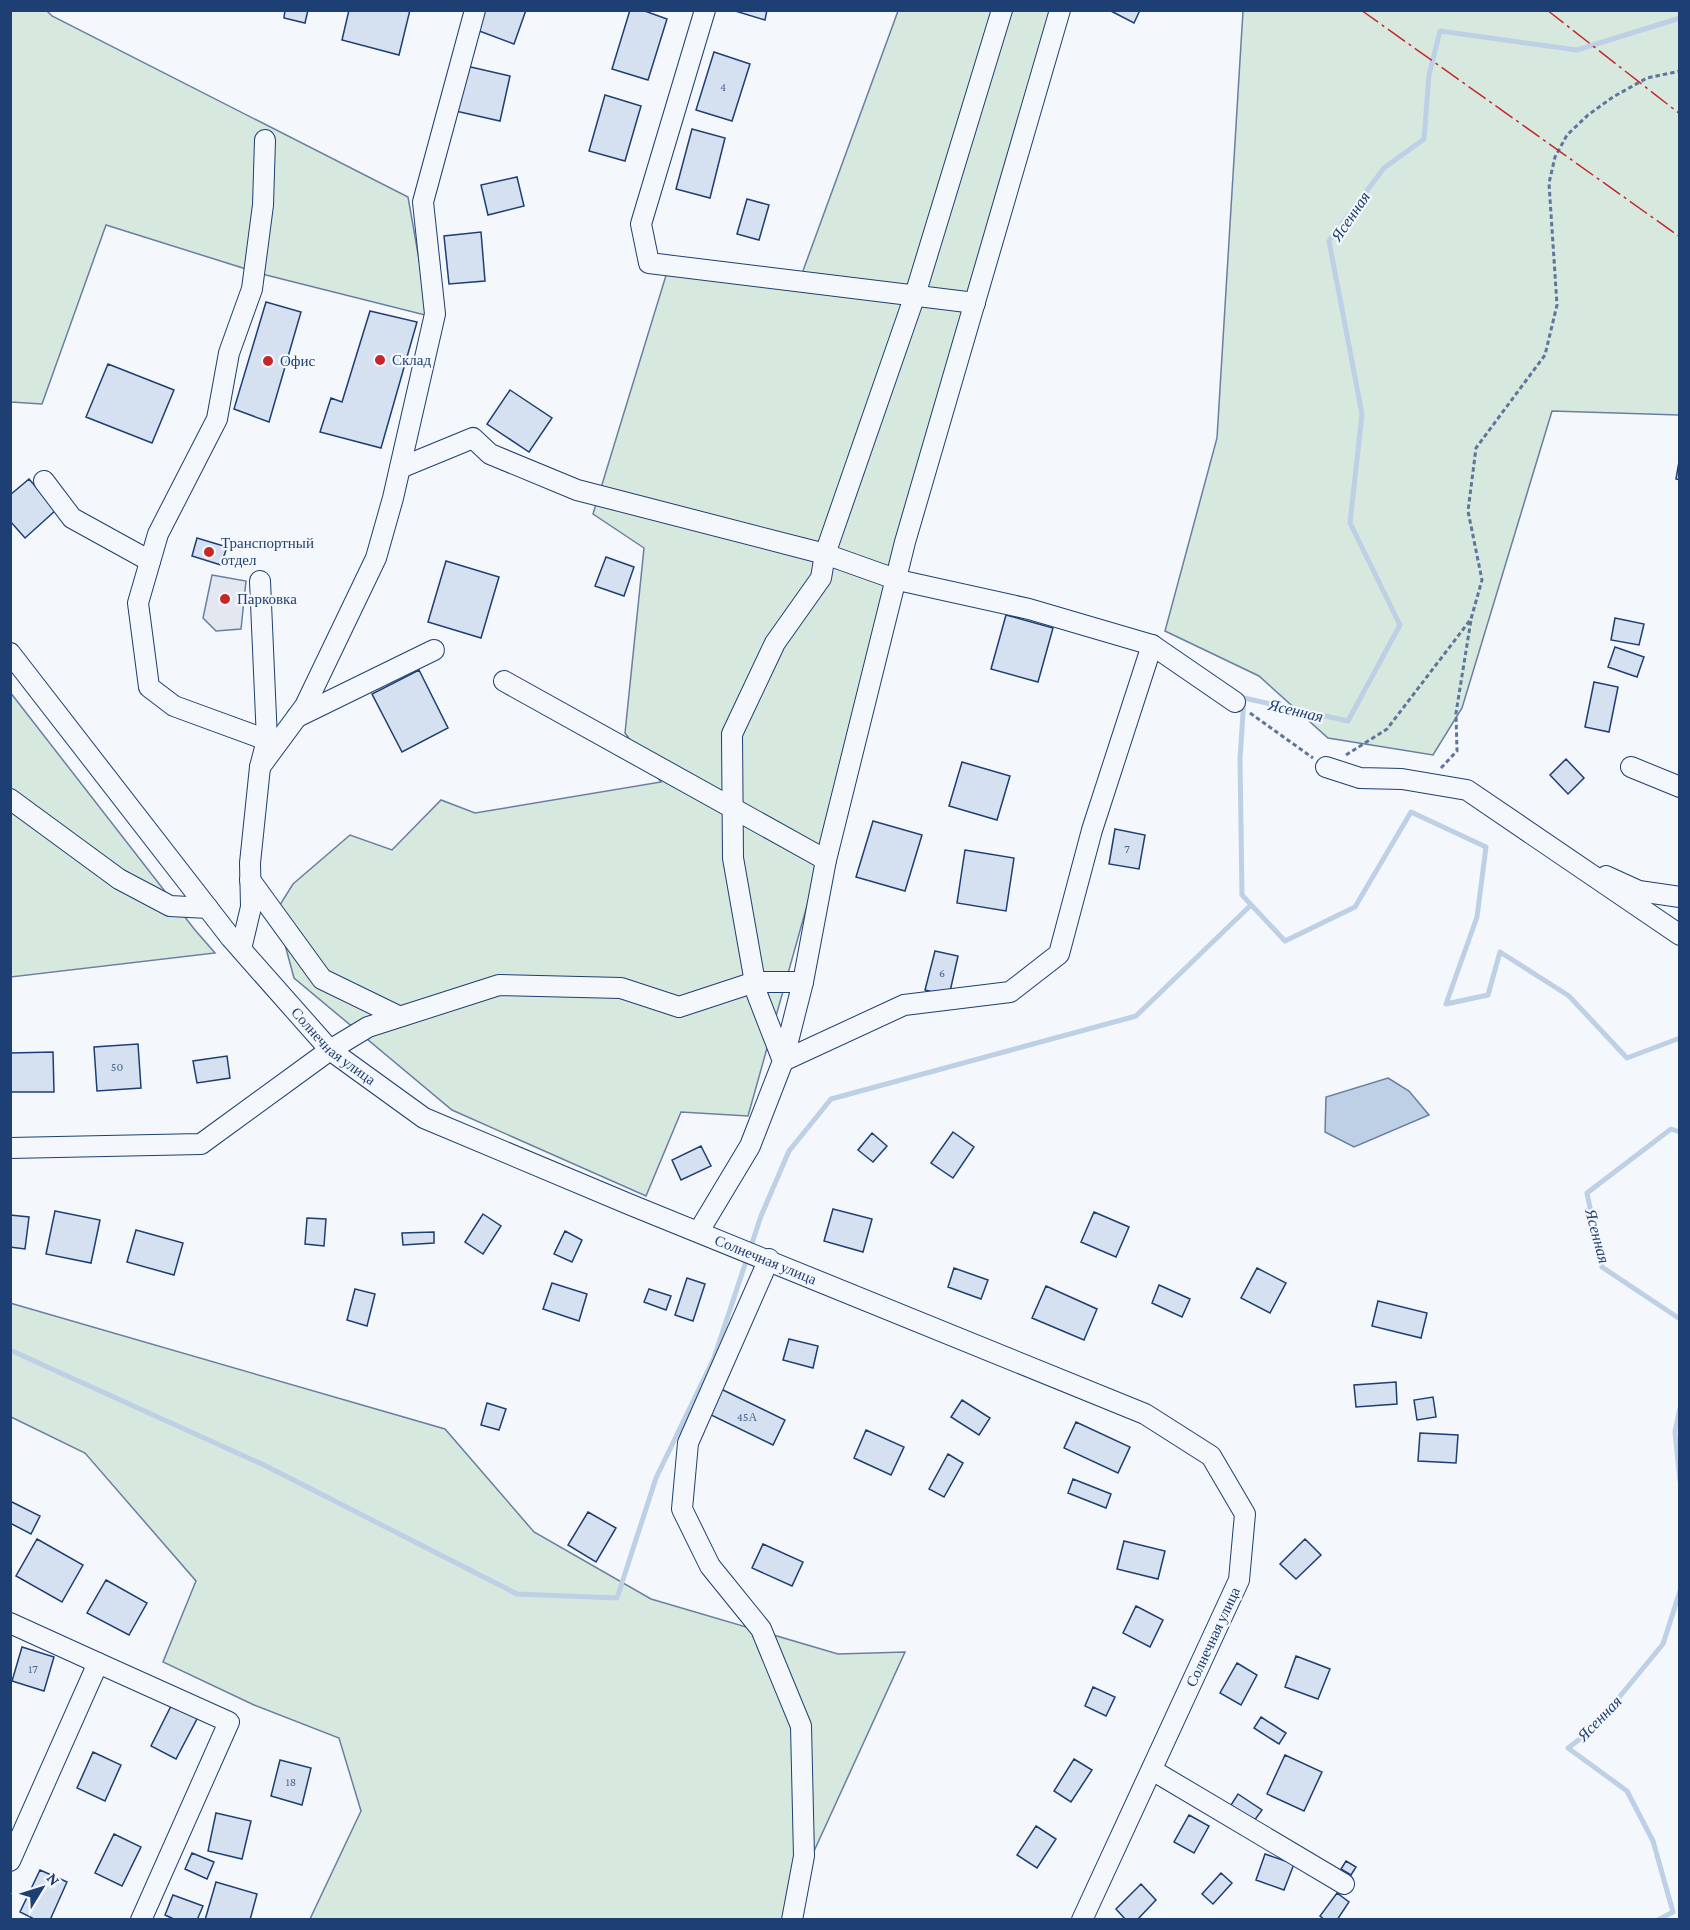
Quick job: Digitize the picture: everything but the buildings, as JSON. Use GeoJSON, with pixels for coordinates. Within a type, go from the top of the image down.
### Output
{"type":"FeatureCollection","features":[{"type":"Feature","properties":{"kind":"street"},"geometry":{"type":"LineString","coordinates":[[260,767],[297,717],[376,558],[400,468],[435,314],[423,202],[475,10]]}},
{"type":"Feature","properties":{"kind":"street"},"geometry":{"type":"LineString","coordinates":[[705,10],[640,224],[649,263],[975,303]]}},
{"type":"Feature","properties":{"kind":"street"},"geometry":{"type":"LineString","coordinates":[[783,1061],[755,982],[733,858],[732,734],[775,643],[821,578],[825,554],[915,295],[1002,10]]}},
{"type":"Feature","properties":{"kind":"street"},"geometry":{"type":"LineString","coordinates":[[699,1231],[750,1146],[783,1061],[803,982],[826,860],[898,579],[905,542],[1060,10]]}},
{"type":"Feature","properties":{"kind":"street"},"geometry":{"type":"LineString","coordinates":[[266,140],[263,205],[252,289],[229,353],[217,419],[158,534],[138,603],[149,687],[174,706],[267,740]]}},
{"type":"Feature","properties":{"kind":"street"},"geometry":{"type":"LineString","coordinates":[[400,468],[473,438],[490,453],[577,490],[825,554],[898,579],[1029,609],[1152,645],[1235,702]]}},
{"type":"Feature","properties":{"kind":"street"},"geometry":{"type":"LineString","coordinates":[[44,481],[72,518],[150,561]]}},
{"type":"Feature","properties":{"kind":"street"},"geometry":{"type":"LineString","coordinates":[[241,950],[251,907],[250,880],[260,767],[267,740],[260,581]]}},
{"type":"Feature","properties":{"kind":"street"},"geometry":{"type":"LineString","coordinates":[[783,1061],[904,1005],[1010,992],[1059,954],[1092,830],[1152,645]]}},
{"type":"Feature","properties":{"kind":"street"},"geometry":{"type":"LineString","coordinates":[[297,717],[434,650]]}},
{"type":"Feature","properties":{"kind":"street","name":"Солнечная улица"},"geometry":{"type":"LineString","coordinates":[[10,653],[241,950],[330,1050],[424,1118],[631,1205],[769,1259],[1145,1414],[1211,1456],[1245,1514],[1239,1580],[1083,1920]]}},
{"type":"Feature","properties":{"kind":"street"},"geometry":{"type":"LineString","coordinates":[[504,681],[826,860]]}},
{"type":"Feature","properties":{"kind":"street"},"geometry":{"type":"LineString","coordinates":[[1326,767],[1360,778],[1402,778],[1467,790],[1680,935]]}},
{"type":"Feature","properties":{"kind":"street"},"geometry":{"type":"LineString","coordinates":[[1631,767],[1680,787]]}},
{"type":"Feature","properties":{"kind":"street"},"geometry":{"type":"LineString","coordinates":[[10,799],[118,879],[170,906],[208,908]]}},
{"type":"Feature","properties":{"kind":"street"},"geometry":{"type":"LineString","coordinates":[[1560,855],[1639,891],[1680,897]]}},
{"type":"Feature","properties":{"kind":"street"},"geometry":{"type":"LineString","coordinates":[[250,880],[322,979],[398,1016]]}},
{"type":"Feature","properties":{"kind":"street"},"geometry":{"type":"LineString","coordinates":[[10,1148],[201,1144],[330,1050],[368,1027],[499,985],[621,988],[679,1007],[755,982],[803,982]]}},
{"type":"Feature","properties":{"kind":"street"},"geometry":{"type":"LineString","coordinates":[[769,1259],[688,1443],[682,1509],[710,1566],[761,1629],[801,1726],[804,1856],[792,1920]]}},
{"type":"Feature","properties":{"kind":"street"},"geometry":{"type":"LineString","coordinates":[[10,1623],[229,1722],[141,1920]]}},
{"type":"Feature","properties":{"kind":"street"},"geometry":{"type":"LineString","coordinates":[[10,1861],[98,1663]]}},
{"type":"Feature","properties":{"kind":"street"},"geometry":{"type":"LineString","coordinates":[[1152,1770],[1344,1884]]}},
{"type":"Feature","properties":{"kind":"path"},"geometry":{"type":"LineString","coordinates":[[1440,770],[1457,751],[1456,713],[1472,619],[1482,580],[1468,511],[1476,448],[1545,355],[1557,305],[1549,183],[1555,157],[1568,135],[1588,115],[1613,97],[1647,78],[1680,71]]}},
{"type":"Feature","properties":{"kind":"path"},"geometry":{"type":"LineString","coordinates":[[1252,714],[1326,767],[1387,729],[1472,619]]}},
{"type":"Feature","properties":{"kind":"shaded area"},"geometry":{"type":"Polygon","coordinates":[[[10,11],[47,11],[52,16],[408,197],[429,316],[262,274],[106,225],[42,404],[11,402],[10,11]]]}},
{"type":"Feature","properties":{"kind":"shaded area"},"geometry":{"type":"Polygon","coordinates":[[[898,11],[1058,11],[748,1116],[681,1112],[646,1196],[452,1110],[294,978],[276,911],[293,884],[350,835],[392,850],[441,800],[475,813],[661,782],[625,733],[644,548],[593,514],[671,259],[800,279],[898,11]]]}},
{"type":"Feature","properties":{"kind":"shaded area"},"geometry":{"type":"Polygon","coordinates":[[[1243,11],[1679,11],[1679,415],[1552,411],[1462,708],[1433,755],[1328,738],[1259,676],[1165,631],[1217,438],[1243,11]]]}},
{"type":"Feature","properties":{"kind":"shaded area","name":"Парковка"},"geometry":{"type":"Polygon","coordinates":[[[212,575],[246,581],[241,629],[216,631],[203,618],[212,575]]]}},
{"type":"Feature","properties":{"kind":"shaded area"},"geometry":{"type":"Polygon","coordinates":[[[10,692],[195,930],[215,953],[11,977],[10,692]]]}},
{"type":"Feature","properties":{"kind":"shaded area"},"geometry":{"type":"Polygon","coordinates":[[[10,1303],[445,1429],[534,1532],[651,1599],[838,1654],[905,1652],[783,1919],[310,1919],[361,1811],[339,1738],[254,1705],[163,1662],[196,1581],[85,1453],[11,1417],[10,1303]]]}},
{"type":"Feature","properties":{"kind":"water"},"geometry":{"type":"Polygon","coordinates":[[[1388,1078],[1409,1091],[1429,1115],[1354,1147],[1325,1132],[1326,1097],[1388,1078]]]}},
{"type":"Feature","properties":{"kind":"waterway","name":"Ясенная"},"geometry":{"type":"LineString","coordinates":[[1680,18],[1577,50],[1440,31],[1429,75],[1424,139],[1384,168],[1329,241],[1362,414],[1350,523],[1400,625],[1348,721],[1244,698],[1240,759],[1242,895],[1285,941],[1355,907],[1411,812],[1486,847],[1477,917],[1446,1004],[1488,995],[1500,952],[1569,996],[1627,1058],[1680,1038]]}},
{"type":"Feature","properties":{"kind":"waterway"},"geometry":{"type":"LineString","coordinates":[[10,1350],[266,1466],[517,1594],[617,1598],[656,1478],[714,1358],[761,1216],[789,1151],[831,1099],[1136,1016],[1251,905]]}},
{"type":"Feature","properties":{"kind":"waterway","name":"Ясенная"},"geometry":{"type":"LineString","coordinates":[[1680,1132],[1671,1129],[1587,1193],[1602,1267],[1680,1319]]}},
{"type":"Feature","properties":{"kind":"waterway","name":"Ясенная"},"geometry":{"type":"LineString","coordinates":[[1680,1408],[1675,1432],[1680,1481]]}},
{"type":"Feature","properties":{"kind":"waterway","name":"Ясенная"},"geometry":{"type":"LineString","coordinates":[[1658,1920],[1673,1912],[1653,1841],[1627,1791],[1568,1748],[1593,1729],[1663,1644],[1680,1591]]}},
{"type":"Feature","properties":{"kind":"power"},"geometry":{"type":"LineString","coordinates":[[1361,10],[1680,237]]}},
{"type":"Feature","properties":{"kind":"power"},"geometry":{"type":"LineString","coordinates":[[1547,10],[1680,114]]}},
{"type":"Feature","properties":{"kind":"place","name":"Склад"},"geometry":{"type":"Point","coordinates":[380,360]}},
{"type":"Feature","properties":{"kind":"place","name":"Офис"},"geometry":{"type":"Point","coordinates":[268,361]}},
{"type":"Feature","properties":{"kind":"place","name":"Транспортный отдел"},"geometry":{"type":"Point","coordinates":[209,552]}},
{"type":"Feature","properties":{"kind":"place","name":"Парковка"},"geometry":{"type":"Point","coordinates":[225,599]}}]}
